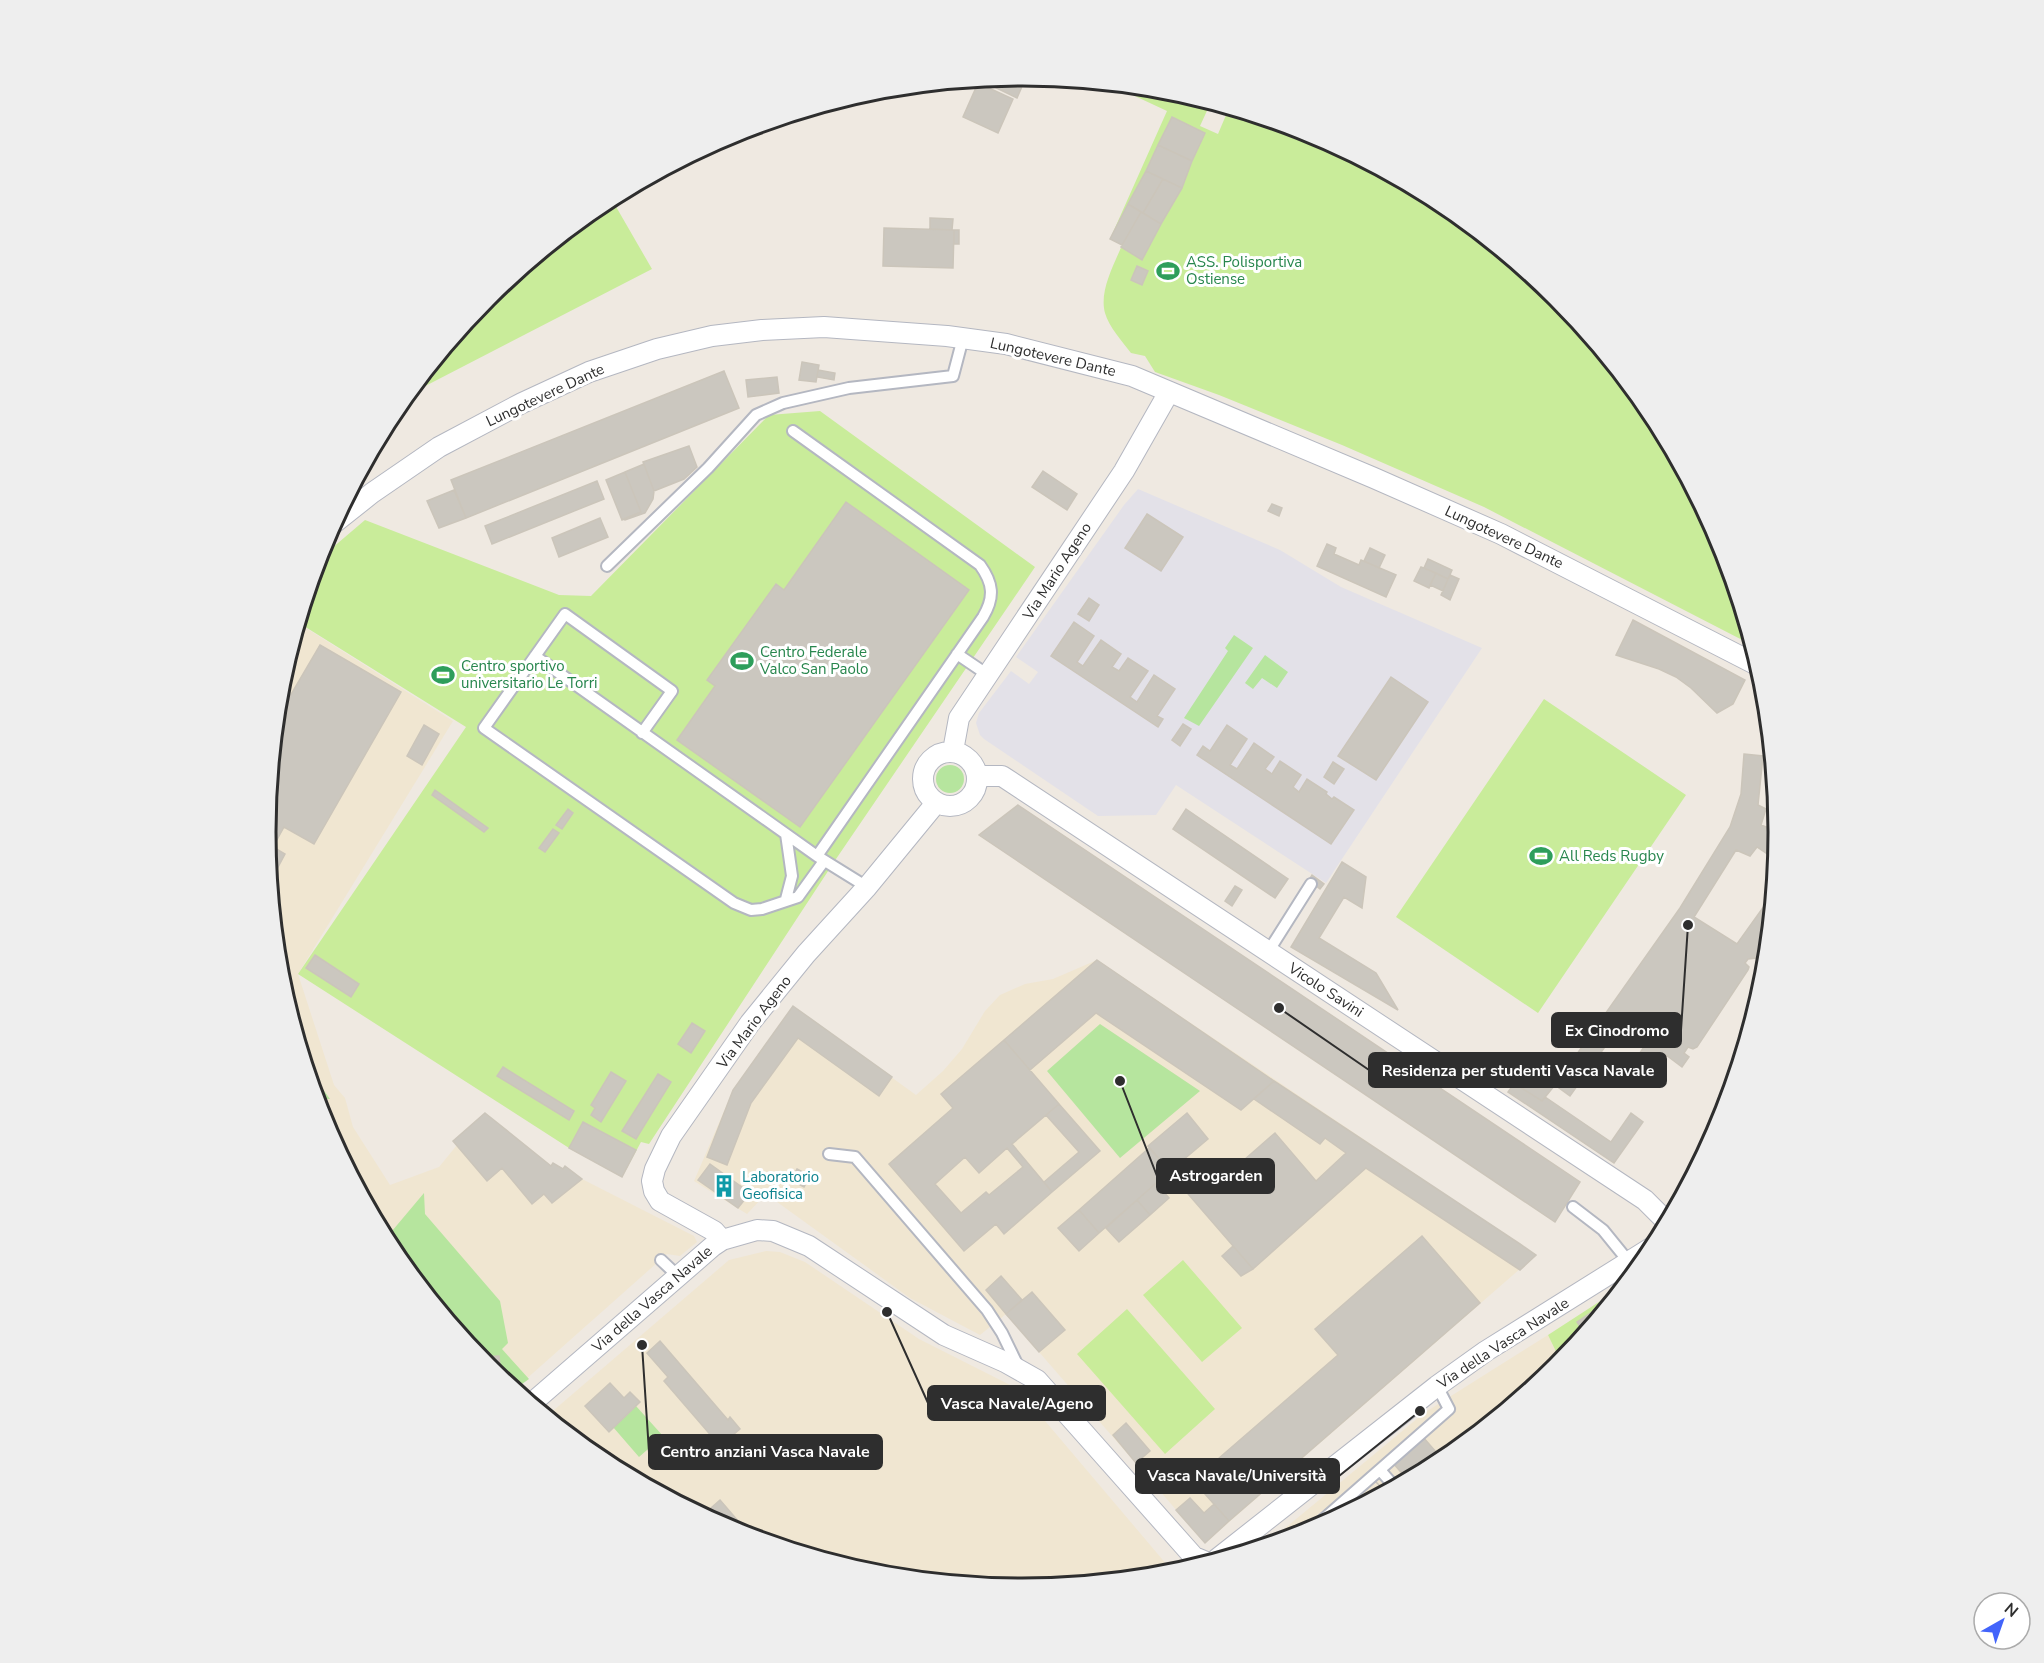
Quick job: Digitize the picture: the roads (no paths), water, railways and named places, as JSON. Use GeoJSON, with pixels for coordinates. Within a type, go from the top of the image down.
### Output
{"type":"FeatureCollection","features":[{"type":"Feature","properties":{"kind":"street","name":"Lungotevere Dante"},"geometry":{"type":"LineString","coordinates":[[349,512],[439,447],[522,403],[589,372],[657,349],[722,335],[762,330],[824,327],[963,338],[1006,344],[1132,376],[1501,534],[1748,660]]}},
{"type":"Feature","properties":{"kind":"street","name":"Via Mario Ageno"},"geometry":{"type":"LineString","coordinates":[[953,752],[959,718],[1124,471],[1169,392]]}},
{"type":"Feature","properties":{"kind":"street"},"geometry":{"type":"LineString","coordinates":[[944,752],[962,754],[969,759],[975,767],[977,776],[974,792],[962,803],[954,806],[936,802],[925,789],[923,780],[928,762],[944,752]]}},
{"type":"Feature","properties":{"kind":"street","name":"Vicolo Savini"},"geometry":{"type":"LineString","coordinates":[[977,776],[1002,776],[1645,1200],[1661,1216]]}},
{"type":"Feature","properties":{"kind":"street","name":"Via Mario Ageno"},"geometry":{"type":"LineString","coordinates":[[722,1240],[714,1231],[660,1201],[654,1191],[652,1181],[655,1169],[671,1136],[750,1023],[806,954],[867,887],[936,802]]}},
{"type":"Feature","properties":{"kind":"street","name":"Via della Vasca Navale"},"geometry":{"type":"LineString","coordinates":[[538,1398],[722,1240],[757,1230],[773,1231],[794,1238],[823,1254],[944,1335],[1019,1369],[1037,1380],[1194,1557]]}},
{"type":"Feature","properties":{"kind":"street","name":"Via della Vasca Navale"},"geometry":{"type":"LineString","coordinates":[[1233,1547],[1437,1386],[1486,1351],[1632,1260]]}},
{"type":"Feature","properties":{"kind":"lane"},"geometry":{"type":"LineString","coordinates":[[607,566],[708,468],[756,415],[783,403],[849,388],[953,376],[963,338]]}},
{"type":"Feature","properties":{"kind":"lane"},"geometry":{"type":"LineString","coordinates":[[642,733],[672,691],[565,614],[484,728],[734,903],[752,910],[798,897],[991,605],[988,576],[980,565],[793,431]]}},
{"type":"Feature","properties":{"kind":"lane"},"geometry":{"type":"LineString","coordinates":[[957,654],[988,675]]}},
{"type":"Feature","properties":{"kind":"lane"},"geometry":{"type":"LineString","coordinates":[[535,656],[821,859],[867,887]]}},
{"type":"Feature","properties":{"kind":"lane"},"geometry":{"type":"LineString","coordinates":[[786,834],[792,876],[786,899]]}},
{"type":"Feature","properties":{"kind":"lane"},"geometry":{"type":"LineString","coordinates":[[1268,952],[1311,884]]}},
{"type":"Feature","properties":{"kind":"lane"},"geometry":{"type":"LineString","coordinates":[[829,1154],[855,1157],[987,1310],[1002,1333],[1019,1369]]}},
{"type":"Feature","properties":{"kind":"lane"},"geometry":{"type":"LineString","coordinates":[[1574,1207],[1603,1230],[1629,1262]]}},
{"type":"Feature","properties":{"kind":"lane"},"geometry":{"type":"LineString","coordinates":[[661,1260],[678,1276]]}},
{"type":"Feature","properties":{"kind":"lane"},"geometry":{"type":"LineString","coordinates":[[1337,1508],[1449,1409],[1437,1386]]}},
{"type":"Feature","properties":{"kind":"lane"},"geometry":{"type":"LineString","coordinates":[[1380,1470],[1390,1481]]}},
{"type":"Feature","properties":{"kind":"place","name":"ASS. Polisportiva Ostiense"},"geometry":{"type":"Point","coordinates":[1168,271]}},
{"type":"Feature","properties":{"kind":"place","name":"Centro Federale Valco San Paolo"},"geometry":{"type":"Point","coordinates":[742,661]}},
{"type":"Feature","properties":{"kind":"place","name":"Centro sportivo universitario Le Torri"},"geometry":{"type":"Point","coordinates":[443,675]}},
{"type":"Feature","properties":{"kind":"place","name":"All Reds Rugby"},"geometry":{"type":"Point","coordinates":[1541,856]}},
{"type":"Feature","properties":{"kind":"place","name":"Ex Cinodromo"},"geometry":{"type":"Point","coordinates":[1688,925]}},
{"type":"Feature","properties":{"kind":"place","name":"Residenza per studenti Vasca Navale"},"geometry":{"type":"Point","coordinates":[1279,1008]}},
{"type":"Feature","properties":{"kind":"place","name":"Astrogarden"},"geometry":{"type":"Point","coordinates":[1120,1081]}},
{"type":"Feature","properties":{"kind":"place","name":"Laboratorio Geofisica"},"geometry":{"type":"Point","coordinates":[724,1186]}},
{"type":"Feature","properties":{"kind":"place","name":"Vasca Navale/Ageno"},"geometry":{"type":"Point","coordinates":[887,1312]}},
{"type":"Feature","properties":{"kind":"place","name":"Centro anziani Vasca Navale"},"geometry":{"type":"Point","coordinates":[642,1345]}},
{"type":"Feature","properties":{"kind":"place","name":"Vasca Navale/Università"},"geometry":{"type":"Point","coordinates":[1420,1411]}}]}
